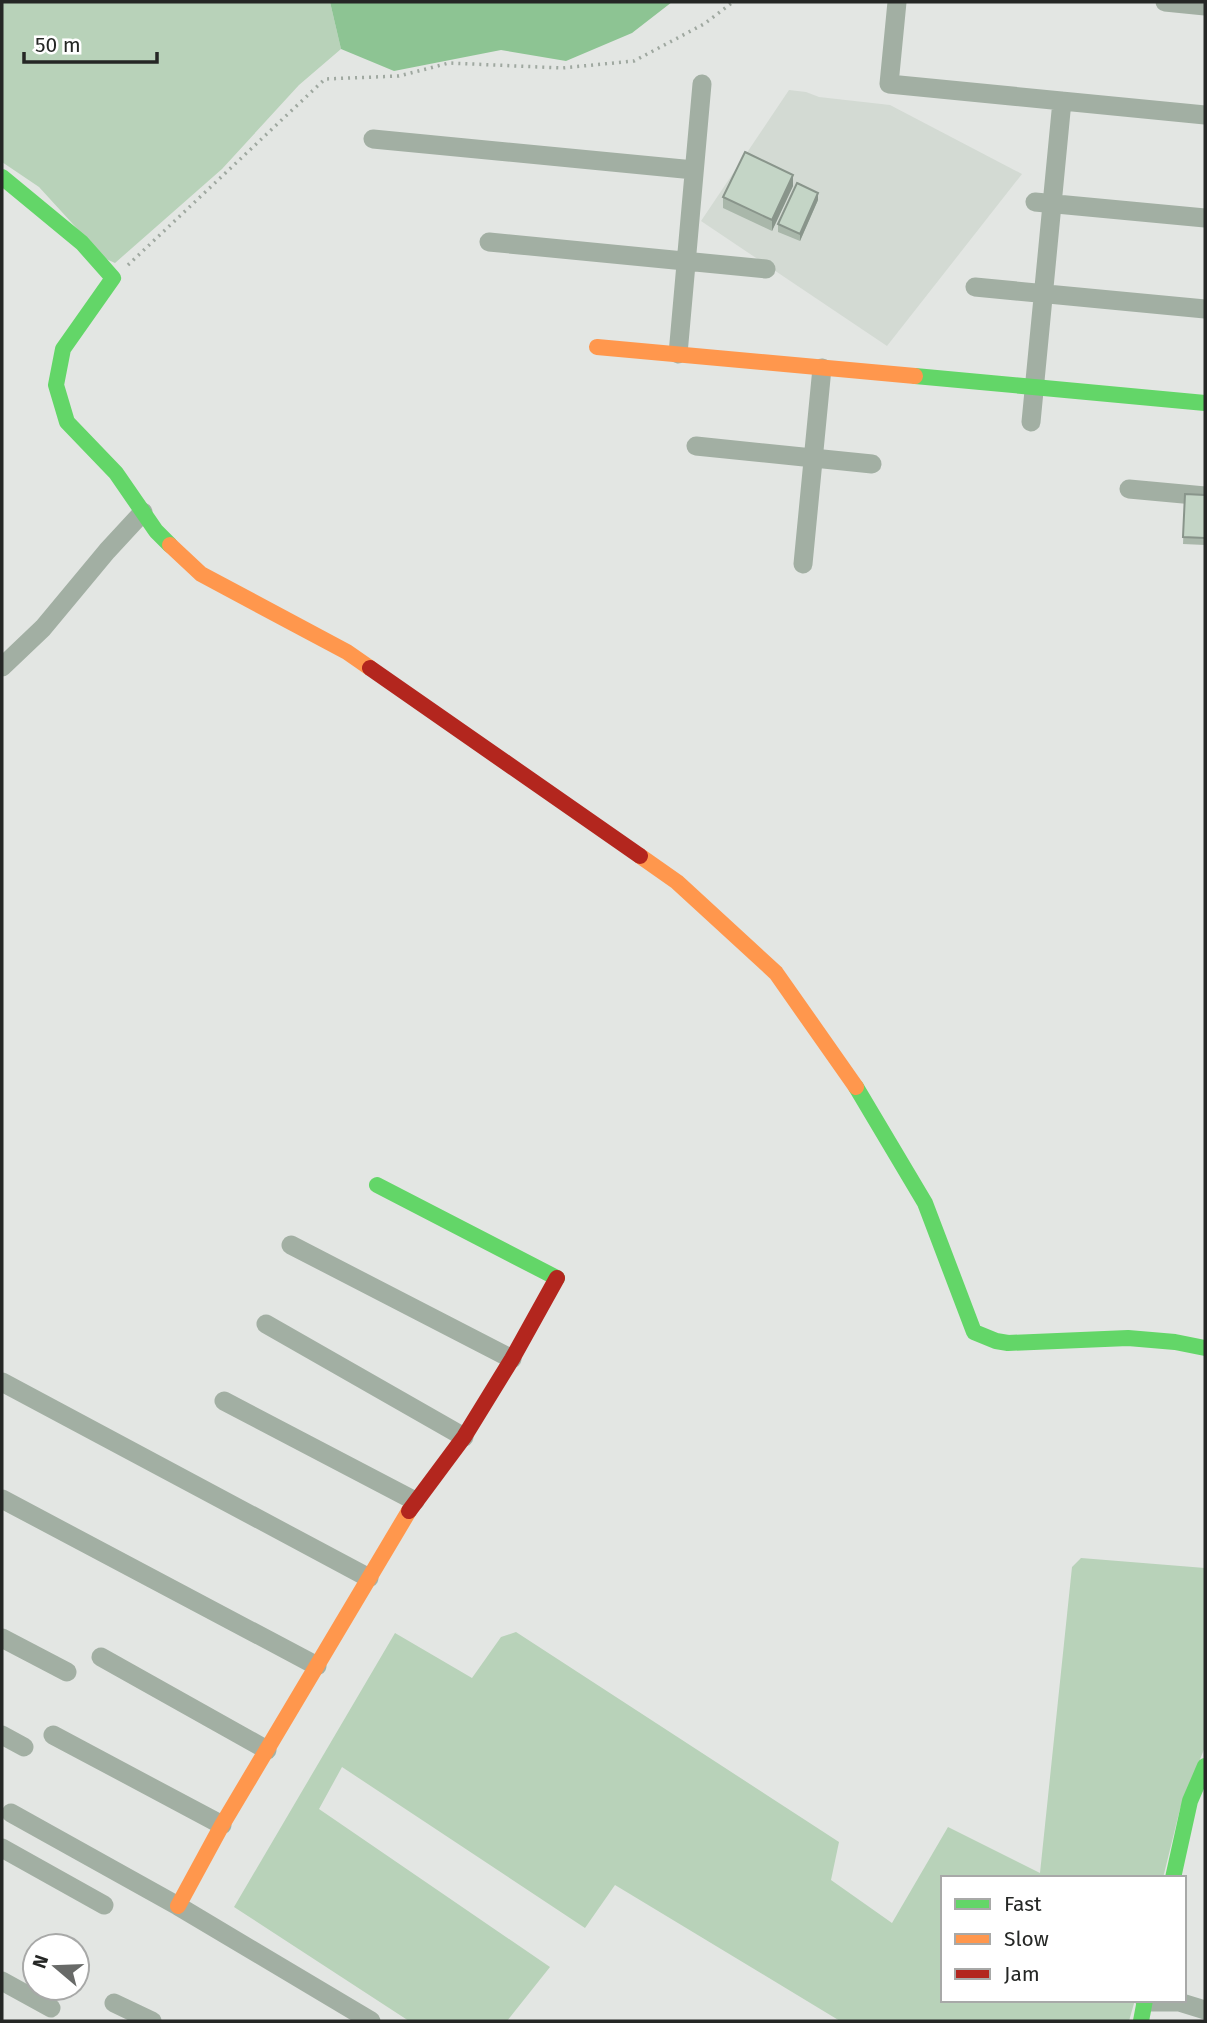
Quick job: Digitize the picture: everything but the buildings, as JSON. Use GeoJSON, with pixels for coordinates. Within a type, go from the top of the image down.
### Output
{"type":"FeatureCollection","features":[{"type":"Feature","properties":{"kind":"street"},"geometry":{"type":"LineString","coordinates":[[897,2],[890,84],[1205,115]]}},
{"type":"Feature","properties":{"kind":"street"},"geometry":{"type":"LineString","coordinates":[[1165,2],[1205,6]]}},
{"type":"Feature","properties":{"kind":"street"},"geometry":{"type":"LineString","coordinates":[[678,354],[702,84]]}},
{"type":"Feature","properties":{"kind":"street"},"geometry":{"type":"LineString","coordinates":[[1031,422],[1044,293],[1044,203],[1062,101]]}},
{"type":"Feature","properties":{"kind":"street"},"geometry":{"type":"LineString","coordinates":[[373,139],[694,170]]}},
{"type":"Feature","properties":{"kind":"street"},"geometry":{"type":"LineString","coordinates":[[2,177],[82,243],[113,278],[63,349],[56,385],[67,422],[116,473],[156,531],[201,574],[347,652],[677,882],[776,973],[866,1101],[925,1203],[974,1332],[1000,1342],[1156,1340],[1184,1342],[1205,1348]]}},
{"type":"Feature","properties":{"kind":"street"},"geometry":{"type":"LineString","coordinates":[[1044,203],[1205,218]]}},
{"type":"Feature","properties":{"kind":"street"},"geometry":{"type":"LineString","coordinates":[[489,242],[766,269]]}},
{"type":"Feature","properties":{"kind":"street"},"geometry":{"type":"LineString","coordinates":[[975,287],[1205,309]]}},
{"type":"Feature","properties":{"kind":"street"},"geometry":{"type":"LineString","coordinates":[[597,347],[1205,404]]}},
{"type":"Feature","properties":{"kind":"street"},"geometry":{"type":"LineString","coordinates":[[803,564],[822,368]]}},
{"type":"Feature","properties":{"kind":"street"},"geometry":{"type":"LineString","coordinates":[[696,446],[872,464]]}},
{"type":"Feature","properties":{"kind":"street"},"geometry":{"type":"LineString","coordinates":[[1129,489],[1205,496]]}},
{"type":"Feature","properties":{"kind":"street"},"geometry":{"type":"LineString","coordinates":[[2,667],[43,628],[143,512]]}},
{"type":"Feature","properties":{"kind":"street"},"geometry":{"type":"LineString","coordinates":[[178,1906],[222,1825],[415,1501],[464,1437],[558,1277],[377,1185]]}},
{"type":"Feature","properties":{"kind":"street"},"geometry":{"type":"LineString","coordinates":[[291,1245],[512,1359]]}},
{"type":"Feature","properties":{"kind":"street"},"geometry":{"type":"LineString","coordinates":[[266,1324],[464,1437]]}},
{"type":"Feature","properties":{"kind":"street"},"geometry":{"type":"LineString","coordinates":[[2,1382],[369,1578]]}},
{"type":"Feature","properties":{"kind":"street"},"geometry":{"type":"LineString","coordinates":[[225,1401],[415,1501]]}},
{"type":"Feature","properties":{"kind":"street"},"geometry":{"type":"LineString","coordinates":[[2,1499],[317,1665]]}},
{"type":"Feature","properties":{"kind":"street"},"geometry":{"type":"LineString","coordinates":[[2,1638],[67,1672]]}},
{"type":"Feature","properties":{"kind":"street"},"geometry":{"type":"LineString","coordinates":[[101,1657],[267,1750]]}},
{"type":"Feature","properties":{"kind":"street"},"geometry":{"type":"LineString","coordinates":[[2,1735],[24,1747]]}},
{"type":"Feature","properties":{"kind":"street"},"geometry":{"type":"LineString","coordinates":[[53,1735],[222,1825]]}},
{"type":"Feature","properties":{"kind":"street"},"geometry":{"type":"LineString","coordinates":[[1172,1876],[1190,1801],[1205,1766]]}},
{"type":"Feature","properties":{"kind":"street"},"geometry":{"type":"LineString","coordinates":[[11,1813],[178,1906],[371,2021]]}},
{"type":"Feature","properties":{"kind":"street"},"geometry":{"type":"LineString","coordinates":[[2,1848],[104,1905]]}},
{"type":"Feature","properties":{"kind":"street"},"geometry":{"type":"LineString","coordinates":[[2,1981],[51,2008]]}},
{"type":"Feature","properties":{"kind":"street"},"geometry":{"type":"LineString","coordinates":[[1143,2008],[1179,2002],[1205,2010]]}},
{"type":"Feature","properties":{"kind":"street"},"geometry":{"type":"LineString","coordinates":[[114,2003],[152,2021]]}},
{"type":"Feature","properties":{"kind":"path"},"geometry":{"type":"LineString","coordinates":[[113,278],[156,241],[325,79],[399,76],[449,63],[562,68],[634,61],[704,24],[733,2]]}},
{"type":"Feature","properties":{"kind":"shaded area"},"geometry":{"type":"Polygon","coordinates":[[[2,2],[330,2],[341,49],[299,85],[222,169],[115,263],[104,258],[39,187],[2,162],[2,2]]]}},
{"type":"Feature","properties":{"kind":"shaded area"},"geometry":{"type":"Polygon","coordinates":[[[330,2],[672,2],[632,33],[566,61],[501,50],[394,71],[341,49],[330,2]]]}},
{"type":"Feature","properties":{"kind":"shaded area"},"geometry":{"type":"Polygon","coordinates":[[[789,90],[819,97],[890,105],[1022,174],[887,346],[701,221],[789,90]]]}},
{"type":"Feature","properties":{"kind":"shaded area"},"geometry":{"type":"Polygon","coordinates":[[[1081,1558],[1205,1568],[1205,1747],[1180,1809],[1163,1876],[941,1876],[941,2002],[1134,2002],[1129,2021],[840,2021],[615,1885],[585,1928],[342,1767],[319,1809],[550,1967],[507,2021],[409,2021],[234,1907],[395,1633],[472,1678],[501,1637],[516,1632],[839,1842],[831,1880],[892,1923],[948,1827],[1040,1873],[1072,1567],[1081,1558]]]}},
{"type":"Feature","properties":{"kind":"traffic: fast"},"geometry":{"type":"LineString","coordinates":[[2,177],[82,243],[113,278],[63,349],[56,385],[67,422],[116,473],[156,531],[170,545]]}},
{"type":"Feature","properties":{"kind":"traffic: fast"},"geometry":{"type":"LineString","coordinates":[[915,376],[1205,403]]}},
{"type":"Feature","properties":{"kind":"traffic: fast"},"geometry":{"type":"LineString","coordinates":[[856,1087],[925,1203],[974,1332],[1008,1343],[1128,1338],[1205,1348]]}},
{"type":"Feature","properties":{"kind":"traffic: fast"},"geometry":{"type":"LineString","coordinates":[[377,1185],[557,1278]]}},
{"type":"Feature","properties":{"kind":"traffic: fast"},"geometry":{"type":"LineString","coordinates":[[1173,1876],[1190,1801],[1205,1766]]}},
{"type":"Feature","properties":{"kind":"traffic: fast"},"geometry":{"type":"LineString","coordinates":[[1141,2021],[1145,2002]]}},
{"type":"Feature","properties":{"kind":"traffic: slow"},"geometry":{"type":"LineString","coordinates":[[597,347],[915,376]]}},
{"type":"Feature","properties":{"kind":"traffic: slow"},"geometry":{"type":"LineString","coordinates":[[170,545],[201,574],[347,652],[370,668]]}},
{"type":"Feature","properties":{"kind":"traffic: slow"},"geometry":{"type":"LineString","coordinates":[[640,856],[677,882],[776,973],[856,1087]]}},
{"type":"Feature","properties":{"kind":"traffic: slow"},"geometry":{"type":"LineString","coordinates":[[178,1906],[222,1825],[409,1511]]}},
{"type":"Feature","properties":{"kind":"traffic: jam"},"geometry":{"type":"LineString","coordinates":[[370,668],[640,856]]}},
{"type":"Feature","properties":{"kind":"traffic: jam"},"geometry":{"type":"LineString","coordinates":[[409,1511],[464,1437],[557,1278]]}}]}
